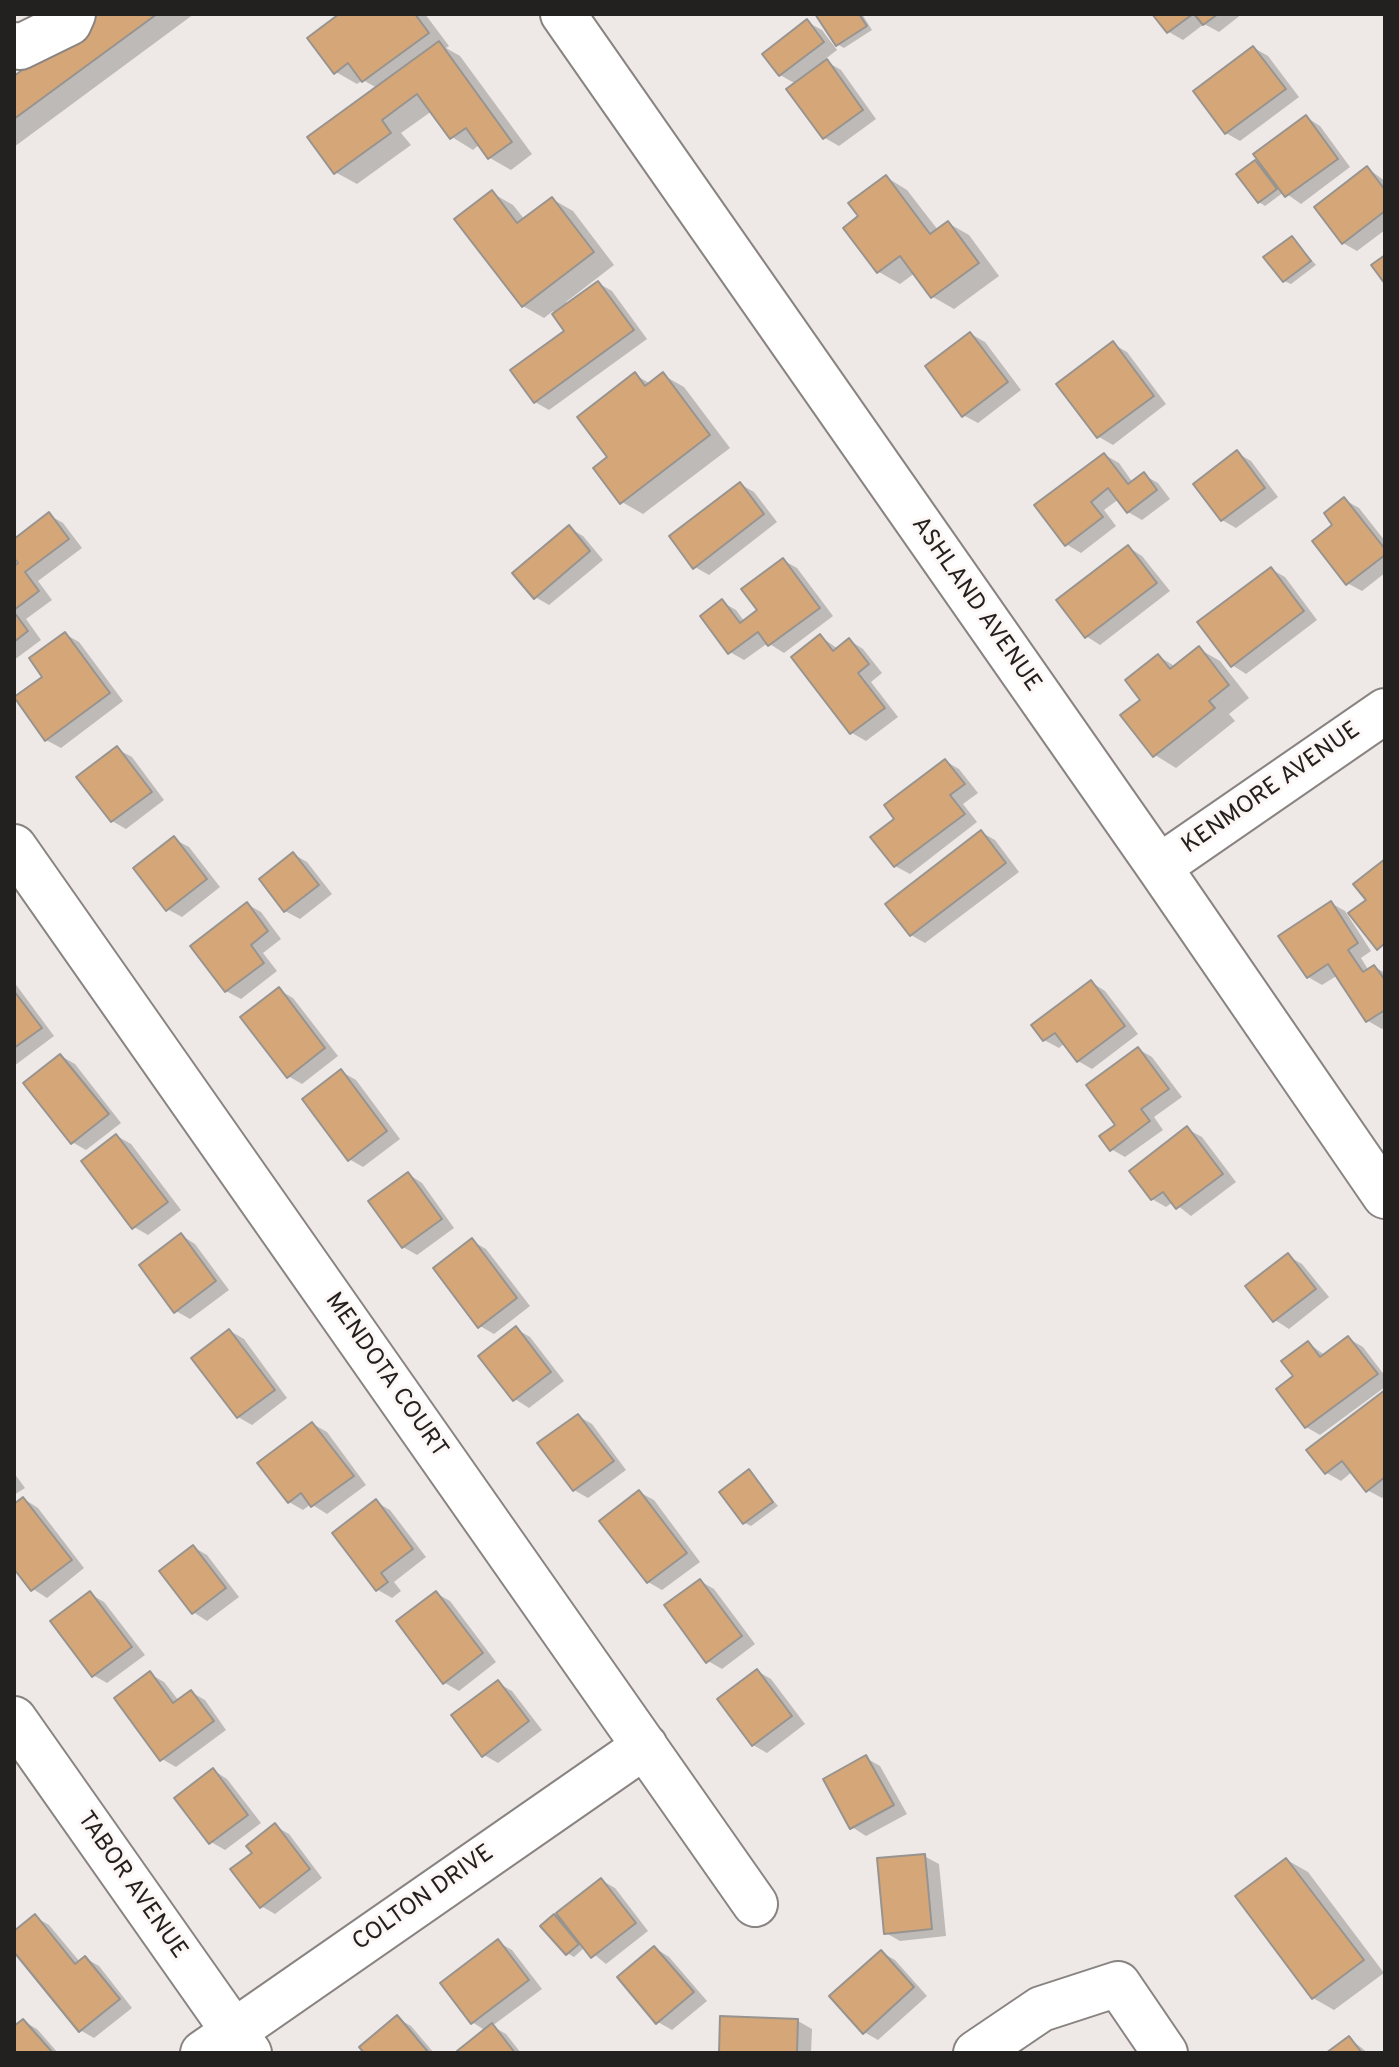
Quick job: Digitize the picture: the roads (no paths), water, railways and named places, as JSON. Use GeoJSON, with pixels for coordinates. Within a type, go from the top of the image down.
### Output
{"type":"FeatureCollection","features":[{"type":"Feature","properties":{"kind":"street"},"geometry":{"type":"LineString","coordinates":[[14,45],[20,47],[69,23],[73,14]]}},
{"type":"Feature","properties":{"kind":"street","name":"ASHLAND AVENUE"},"geometry":{"type":"LineString","coordinates":[[563,14],[1385,1196]]}},
{"type":"Feature","properties":{"kind":"street","name":"KENMORE AVENUE"},"geometry":{"type":"LineString","coordinates":[[1159,867],[1385,711]]}},
{"type":"Feature","properties":{"kind":"street","name":"MENDOTA COURT"},"geometry":{"type":"LineString","coordinates":[[14,847],[755,1904]]}},
{"type":"Feature","properties":{"kind":"street","name":"TABOR AVENUE"},"geometry":{"type":"LineString","coordinates":[[14,1719],[229,2046]]}},
{"type":"Feature","properties":{"kind":"street","name":"COLTON DRIVE"},"geometry":{"type":"LineString","coordinates":[[229,2046],[645,1746]]}},
{"type":"Feature","properties":{"kind":"street"},"geometry":{"type":"LineString","coordinates":[[976,2053],[1041,2009],[1118,1984],[1165,2053]]}}]}
